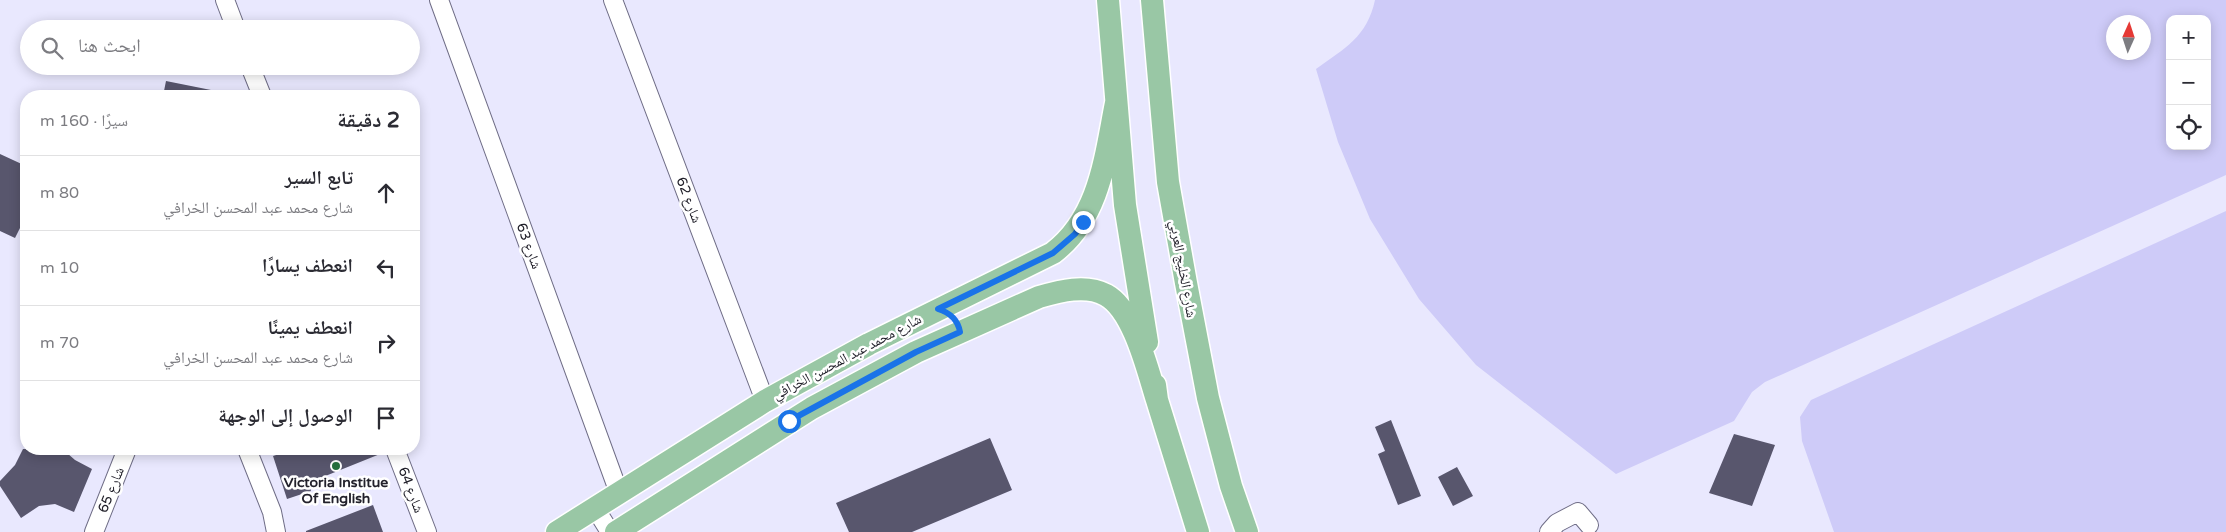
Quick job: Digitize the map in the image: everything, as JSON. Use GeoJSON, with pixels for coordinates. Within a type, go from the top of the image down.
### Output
{"type":"FeatureCollection","features":[{"type":"Feature","properties":{"kind":"main road"},"geometry":{"type":"LineString","coordinates":[[1108,0],[1128,223],[1137,288],[1157,400],[1198,532]]}},
{"type":"Feature","properties":{"kind":"main road"},"geometry":{"type":"LineString","coordinates":[[1144,0],[1145,26],[1148,37],[1154,47]]}},
{"type":"Feature","properties":{"kind":"main road","name":"شارع الخليج العربي"},"geometry":{"type":"LineString","coordinates":[[1152,0],[1154,47],[1168,182],[1186,283],[1208,398],[1231,486],[1247,532]]}},
{"type":"Feature","properties":{"kind":"main road","name":"شارع محمد عبد المحسن الخرافي"},"geometry":{"type":"LineString","coordinates":[[557,532],[766,400],[938,309],[1053,253],[1075,234],[1088,211],[1097,186],[1116,103]]}},
{"type":"Feature","properties":{"kind":"main road","name":"شارع محمد عبد المحسن الخرافي"},"geometry":{"type":"LineString","coordinates":[[616,532],[789,421],[916,352],[1054,292],[1081,290],[1099,292],[1114,301],[1130,325],[1157,400]]}},
{"type":"Feature","properties":{"kind":"main road"},"geometry":{"type":"LineString","coordinates":[[938,309],[952,315],[960,332]]}},
{"type":"Feature","properties":{"kind":"street"},"geometry":{"type":"LineString","coordinates":[[225,0],[233,20]]}},
{"type":"Feature","properties":{"kind":"street","name":"شارع 63"},"geometry":{"type":"LineString","coordinates":[[439,0],[619,492]]}},
{"type":"Feature","properties":{"kind":"street","name":"شارع 62"},"geometry":{"type":"LineString","coordinates":[[613,0],[766,400]]}},
{"type":"Feature","properties":{"kind":"street"},"geometry":{"type":"LineString","coordinates":[[254,75],[260,90]]}},
{"type":"Feature","properties":{"kind":"street","name":"شارع 65"},"geometry":{"type":"LineString","coordinates":[[94,532],[125,455]]}},
{"type":"Feature","properties":{"kind":"street"},"geometry":{"type":"LineString","coordinates":[[249,455],[272,512],[276,532]]}},
{"type":"Feature","properties":{"kind":"street","name":"شارع 64"},"geometry":{"type":"LineString","coordinates":[[397,455],[426,532]]}},
{"type":"Feature","properties":{"kind":"street"},"geometry":{"type":"LineString","coordinates":[[595,508],[610,532]]}},
{"type":"Feature","properties":{"kind":"street"},"geometry":{"type":"LineString","coordinates":[[1549,532],[1557,523],[1578,512],[1589,525]]}},
{"type":"Feature","properties":{"kind":"water"},"geometry":{"type":"Polygon","coordinates":[[[1375,0],[2226,0],[2226,175],[1765,382],[1752,392],[1734,421],[1616,474],[1476,365],[1419,299],[1370,219],[1338,142],[1316,69],[1345,48],[1360,33],[1375,0]]]}},
{"type":"Feature","properties":{"kind":"water"},"geometry":{"type":"Polygon","coordinates":[[[2226,211],[2226,532],[1834,532],[1802,441],[1800,417],[1811,400],[2226,211]]]}},
{"type":"Feature","properties":{"kind":"building"},"geometry":{"type":"Polygon","coordinates":[[[166,81],[211,90],[164,90],[166,81]]]}},
{"type":"Feature","properties":{"kind":"building"},"geometry":{"type":"Polygon","coordinates":[[[0,154],[20,163],[20,228],[15,238],[0,231],[0,154]]]}},
{"type":"Feature","properties":{"kind":"building"},"geometry":{"type":"Polygon","coordinates":[[[1391,420],[1421,496],[1398,505],[1378,454],[1385,451],[1375,427],[1391,420]]]}},
{"type":"Feature","properties":{"kind":"building"},"geometry":{"type":"Polygon","coordinates":[[[1734,434],[1775,445],[1752,506],[1709,493],[1734,434]]]}},
{"type":"Feature","properties":{"kind":"building"},"geometry":{"type":"Polygon","coordinates":[[[990,438],[1012,490],[912,532],[849,532],[836,503],[990,438]]]}},
{"type":"Feature","properties":{"kind":"building"},"geometry":{"type":"Polygon","coordinates":[[[20,455],[69,455],[92,469],[74,512],[55,504],[39,506],[21,518],[0,486],[0,481],[15,465],[20,455]]]}},
{"type":"Feature","properties":{"kind":"building"},"geometry":{"type":"Polygon","coordinates":[[[378,455],[308,483],[311,491],[287,499],[273,456],[378,455]]]}},
{"type":"Feature","properties":{"kind":"building"},"geometry":{"type":"Polygon","coordinates":[[[1457,467],[1473,496],[1453,506],[1438,477],[1457,467]]]}},
{"type":"Feature","properties":{"kind":"building"},"geometry":{"type":"Polygon","coordinates":[[[373,505],[383,532],[306,532],[306,531],[373,505]]]}},
{"type":"Feature","properties":{"kind":"place","name":"Victoria Institue Of English"},"geometry":{"type":"Point","coordinates":[336,466]}},
{"type":"Feature","properties":{"kind":"route"},"geometry":{"type":"LineString","coordinates":[[789,421],[916,352],[960,332],[959,326],[952,315],[938,309],[1038,262],[1064,244],[1075,234],[1083,222]]}}]}
